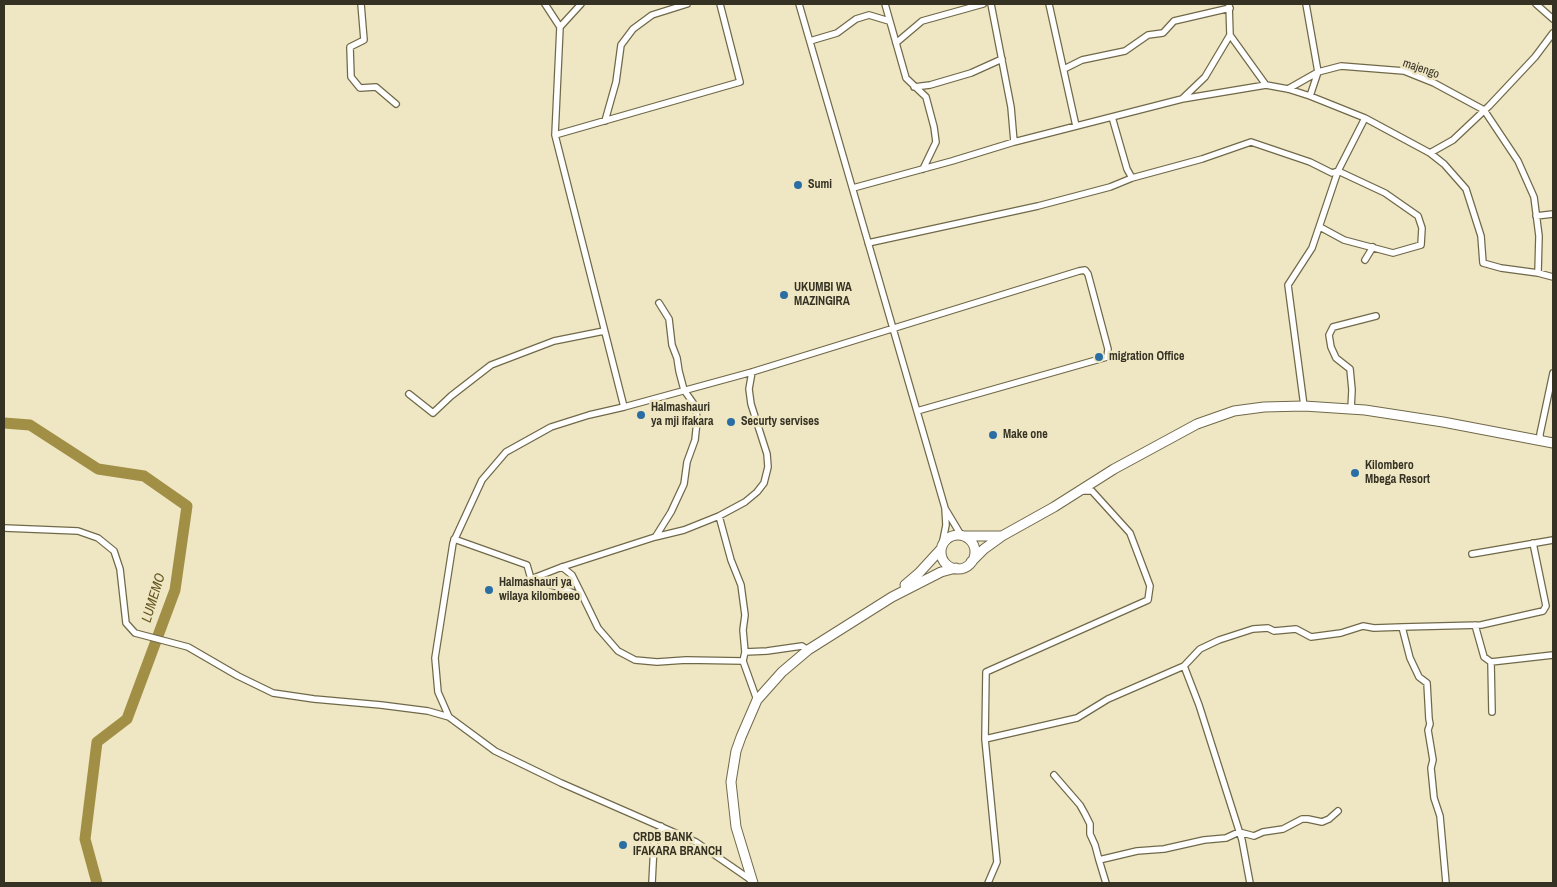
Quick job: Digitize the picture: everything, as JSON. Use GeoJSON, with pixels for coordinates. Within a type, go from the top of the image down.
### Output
{"type":"FeatureCollection","features":[{"type":"Feature","properties":{"kind":"main road"},"geometry":{"type":"LineString","coordinates":[[752,882],[736,827],[731,782],[739,744],[757,700],[782,672],[808,650],[892,597],[941,572],[966,566],[984,548],[1002,536],[1146,451],[1198,424],[1234,411],[1264,407],[1304,406],[1351,409],[1443,422],[1553,443]]}},
{"type":"Feature","properties":{"kind":"main road"},"geometry":{"type":"LineString","coordinates":[[892,597],[920,574],[952,536],[1002,536]]}},
{"type":"Feature","properties":{"kind":"main road"},"geometry":{"type":"LineString","coordinates":[[963,536],[970,540],[974,546],[975,552],[971,562]]}},
{"type":"Feature","properties":{"kind":"main road"},"geometry":{"type":"LineString","coordinates":[[942,547],[942,556],[946,563],[956,568]]}},
{"type":"Feature","properties":{"kind":"street"},"geometry":{"type":"LineString","coordinates":[[361,4],[364,40],[350,47],[351,76],[360,88],[376,86],[396,104]]}},
{"type":"Feature","properties":{"kind":"street"},"geometry":{"type":"LineString","coordinates":[[545,4],[560,27],[555,135],[624,407]]}},
{"type":"Feature","properties":{"kind":"street"},"geometry":{"type":"LineString","coordinates":[[560,27],[580,4]]}},
{"type":"Feature","properties":{"kind":"street"},"geometry":{"type":"LineString","coordinates":[[605,121],[616,82],[622,45],[633,29],[652,15],[687,4]]}},
{"type":"Feature","properties":{"kind":"street"},"geometry":{"type":"LineString","coordinates":[[555,135],[740,82],[720,4]]}},
{"type":"Feature","properties":{"kind":"street"},"geometry":{"type":"LineString","coordinates":[[799,4],[944,508],[946,525],[942,547]]}},
{"type":"Feature","properties":{"kind":"street"},"geometry":{"type":"LineString","coordinates":[[885,4],[906,78],[926,97],[934,127],[936,142],[923,169]]}},
{"type":"Feature","properties":{"kind":"street"},"geometry":{"type":"LineString","coordinates":[[896,43],[922,21],[983,4]]}},
{"type":"Feature","properties":{"kind":"street"},"geometry":{"type":"LineString","coordinates":[[991,4],[1011,107],[1014,142]]}},
{"type":"Feature","properties":{"kind":"street"},"geometry":{"type":"LineString","coordinates":[[1049,4],[1076,126]]}},
{"type":"Feature","properties":{"kind":"street"},"geometry":{"type":"LineString","coordinates":[[1306,4],[1318,72],[1310,96]]}},
{"type":"Feature","properties":{"kind":"street"},"geometry":{"type":"LineString","coordinates":[[1536,4],[1553,19]]}},
{"type":"Feature","properties":{"kind":"street"},"geometry":{"type":"LineString","coordinates":[[1064,69],[1082,60],[1124,51],[1148,35],[1163,34],[1174,21],[1229,6],[1230,35],[1205,77],[1182,98]]}},
{"type":"Feature","properties":{"kind":"street"},"geometry":{"type":"LineString","coordinates":[[810,41],[837,33],[856,19],[869,15],[889,21]]}},
{"type":"Feature","properties":{"kind":"street"},"geometry":{"type":"LineString","coordinates":[[1430,153],[1453,140],[1484,110],[1535,57],[1553,32]]}},
{"type":"Feature","properties":{"kind":"street"},"geometry":{"type":"LineString","coordinates":[[1230,35],[1266,85]]}},
{"type":"Feature","properties":{"kind":"street"},"geometry":{"type":"LineString","coordinates":[[914,87],[971,73],[1002,59]]}},
{"type":"Feature","properties":{"kind":"street","name":"majengo"},"geometry":{"type":"LineString","coordinates":[[1288,89],[1318,72],[1341,66],[1404,71],[1434,83],[1484,110]]}},
{"type":"Feature","properties":{"kind":"street"},"geometry":{"type":"LineString","coordinates":[[924,95],[927,85]]}},
{"type":"Feature","properties":{"kind":"street"},"geometry":{"type":"LineString","coordinates":[[853,188],[1014,142],[1182,98],[1266,85],[1310,96],[1365,118],[1430,153],[1444,164],[1466,189],[1481,236],[1483,263],[1553,277]]}},
{"type":"Feature","properties":{"kind":"street"},"geometry":{"type":"LineString","coordinates":[[1484,110],[1518,161],[1534,198],[1539,236],[1538,273]]}},
{"type":"Feature","properties":{"kind":"street"},"geometry":{"type":"LineString","coordinates":[[1112,117],[1127,169],[1132,178]]}},
{"type":"Feature","properties":{"kind":"street"},"geometry":{"type":"LineString","coordinates":[[1304,406],[1288,285],[1312,248],[1338,171],[1365,118]]}},
{"type":"Feature","properties":{"kind":"street"},"geometry":{"type":"LineString","coordinates":[[868,243],[1038,206],[1110,187],[1132,178],[1202,159],[1251,142],[1310,162],[1332,173],[1338,171],[1386,193],[1418,216],[1422,228],[1421,245],[1393,253],[1344,240],[1320,227]]}},
{"type":"Feature","properties":{"kind":"street"},"geometry":{"type":"LineString","coordinates":[[1536,216],[1553,214]]}},
{"type":"Feature","properties":{"kind":"street"},"geometry":{"type":"LineString","coordinates":[[1365,260],[1372,247]]}},
{"type":"Feature","properties":{"kind":"street"},"geometry":{"type":"LineString","coordinates":[[448,717],[438,692],[435,658],[454,539],[482,480],[506,452],[551,427],[589,415],[752,372],[1085,270],[1088,274],[1108,349],[1107,357],[917,411]]}},
{"type":"Feature","properties":{"kind":"street"},"geometry":{"type":"LineString","coordinates":[[656,537],[671,512],[684,484],[687,462],[695,440],[697,421],[696,407],[684,390],[678,371],[668,319],[659,304]]}},
{"type":"Feature","properties":{"kind":"street"},"geometry":{"type":"LineString","coordinates":[[1351,409],[1350,369],[1336,358],[1331,347],[1329,335],[1333,327],[1376,316]]}},
{"type":"Feature","properties":{"kind":"street"},"geometry":{"type":"LineString","coordinates":[[409,394],[433,413],[451,396],[491,365],[554,341],[604,331]]}},
{"type":"Feature","properties":{"kind":"street"},"geometry":{"type":"LineString","coordinates":[[531,579],[562,566],[684,530],[719,516],[745,502],[757,492],[764,483],[768,467],[767,454],[751,404],[749,389],[752,372]]}},
{"type":"Feature","properties":{"kind":"street"},"geometry":{"type":"LineString","coordinates":[[1540,440],[1553,373]]}},
{"type":"Feature","properties":{"kind":"street"},"geometry":{"type":"LineString","coordinates":[[988,883],[997,862],[985,739],[986,672],[1148,600],[1150,586],[1130,533],[1092,491],[1078,491]]}},
{"type":"Feature","properties":{"kind":"street"},"geometry":{"type":"LineString","coordinates":[[944,508],[963,536]]}},
{"type":"Feature","properties":{"kind":"street"},"geometry":{"type":"LineString","coordinates":[[719,516],[741,585],[745,604],[743,630],[745,652],[743,661],[757,700]]}},
{"type":"Feature","properties":{"kind":"street"},"geometry":{"type":"LineString","coordinates":[[4,528],[78,531],[98,538],[114,551],[120,569],[126,623],[135,633],[188,647],[238,676],[273,693],[314,700],[428,711],[448,717],[495,750],[561,783],[696,842],[752,882]]}},
{"type":"Feature","properties":{"kind":"street"},"geometry":{"type":"LineString","coordinates":[[454,539],[528,565],[531,579]]}},
{"type":"Feature","properties":{"kind":"street"},"geometry":{"type":"LineString","coordinates":[[1472,554],[1553,540]]}},
{"type":"Feature","properties":{"kind":"street"},"geometry":{"type":"LineString","coordinates":[[985,739],[1077,718],[1108,699],[1184,666],[1200,649],[1219,640],[1253,630],[1268,628],[1274,631],[1296,628],[1311,636],[1341,633],[1363,626],[1374,628],[1475,625],[1543,611],[1546,606],[1533,543]]}},
{"type":"Feature","properties":{"kind":"street"},"geometry":{"type":"LineString","coordinates":[[562,566],[572,574],[598,628],[618,652],[635,660],[657,662],[686,660],[743,661]]}},
{"type":"Feature","properties":{"kind":"street"},"geometry":{"type":"LineString","coordinates":[[531,579],[583,597]]}},
{"type":"Feature","properties":{"kind":"street"},"geometry":{"type":"LineString","coordinates":[[1475,625],[1484,658],[1491,662],[1553,655]]}},
{"type":"Feature","properties":{"kind":"street"},"geometry":{"type":"LineString","coordinates":[[1402,626],[1410,658],[1419,677],[1428,683],[1428,719],[1430,724],[1428,730],[1433,760],[1431,768],[1434,798],[1440,816],[1446,883]]}},
{"type":"Feature","properties":{"kind":"street"},"geometry":{"type":"LineString","coordinates":[[745,652],[802,646],[808,650]]}},
{"type":"Feature","properties":{"kind":"street"},"geometry":{"type":"LineString","coordinates":[[1491,662],[1492,712]]}},
{"type":"Feature","properties":{"kind":"street"},"geometry":{"type":"LineString","coordinates":[[1184,666],[1199,705],[1239,832],[1250,883]]}},
{"type":"Feature","properties":{"kind":"street"},"geometry":{"type":"LineString","coordinates":[[1054,775],[1080,805],[1090,824],[1090,834],[1095,844],[1106,883]]}},
{"type":"Feature","properties":{"kind":"street"},"geometry":{"type":"LineString","coordinates":[[1099,860],[1137,851],[1164,849],[1204,840],[1226,838],[1239,832],[1254,836],[1263,832],[1283,829],[1302,819],[1308,818],[1322,822],[1338,811]]}},
{"type":"Feature","properties":{"kind":"street"},"geometry":{"type":"LineString","coordinates":[[652,883],[654,844],[661,826]]}},
{"type":"Feature","properties":{"kind":"waterway","name":"LUMEMO"},"geometry":{"type":"LineString","coordinates":[[4,423],[30,425],[98,469],[144,476],[187,506],[175,590],[127,719],[97,742],[85,839],[97,883]]}},
{"type":"Feature","properties":{"kind":"place","name":"Sumi"},"geometry":{"type":"Point","coordinates":[798,185]}},
{"type":"Feature","properties":{"kind":"place","name":"UKUMBI WA MAZINGIRA"},"geometry":{"type":"Point","coordinates":[784,295]}},
{"type":"Feature","properties":{"kind":"place","name":"migration Office"},"geometry":{"type":"Point","coordinates":[1099,357]}},
{"type":"Feature","properties":{"kind":"place","name":"Halmashauri ya mji ifakara"},"geometry":{"type":"Point","coordinates":[641,415]}},
{"type":"Feature","properties":{"kind":"place","name":"Securty servises"},"geometry":{"type":"Point","coordinates":[731,422]}},
{"type":"Feature","properties":{"kind":"place","name":"Make one"},"geometry":{"type":"Point","coordinates":[993,435]}},
{"type":"Feature","properties":{"kind":"place","name":"Kilombero Mbega Resort"},"geometry":{"type":"Point","coordinates":[1355,473]}},
{"type":"Feature","properties":{"kind":"place","name":"Halmashauri ya wilaya kilombeeo"},"geometry":{"type":"Point","coordinates":[489,590]}},
{"type":"Feature","properties":{"kind":"place","name":"CRDB BANK IFAKARA BRANCH"},"geometry":{"type":"Point","coordinates":[623,845]}}]}
